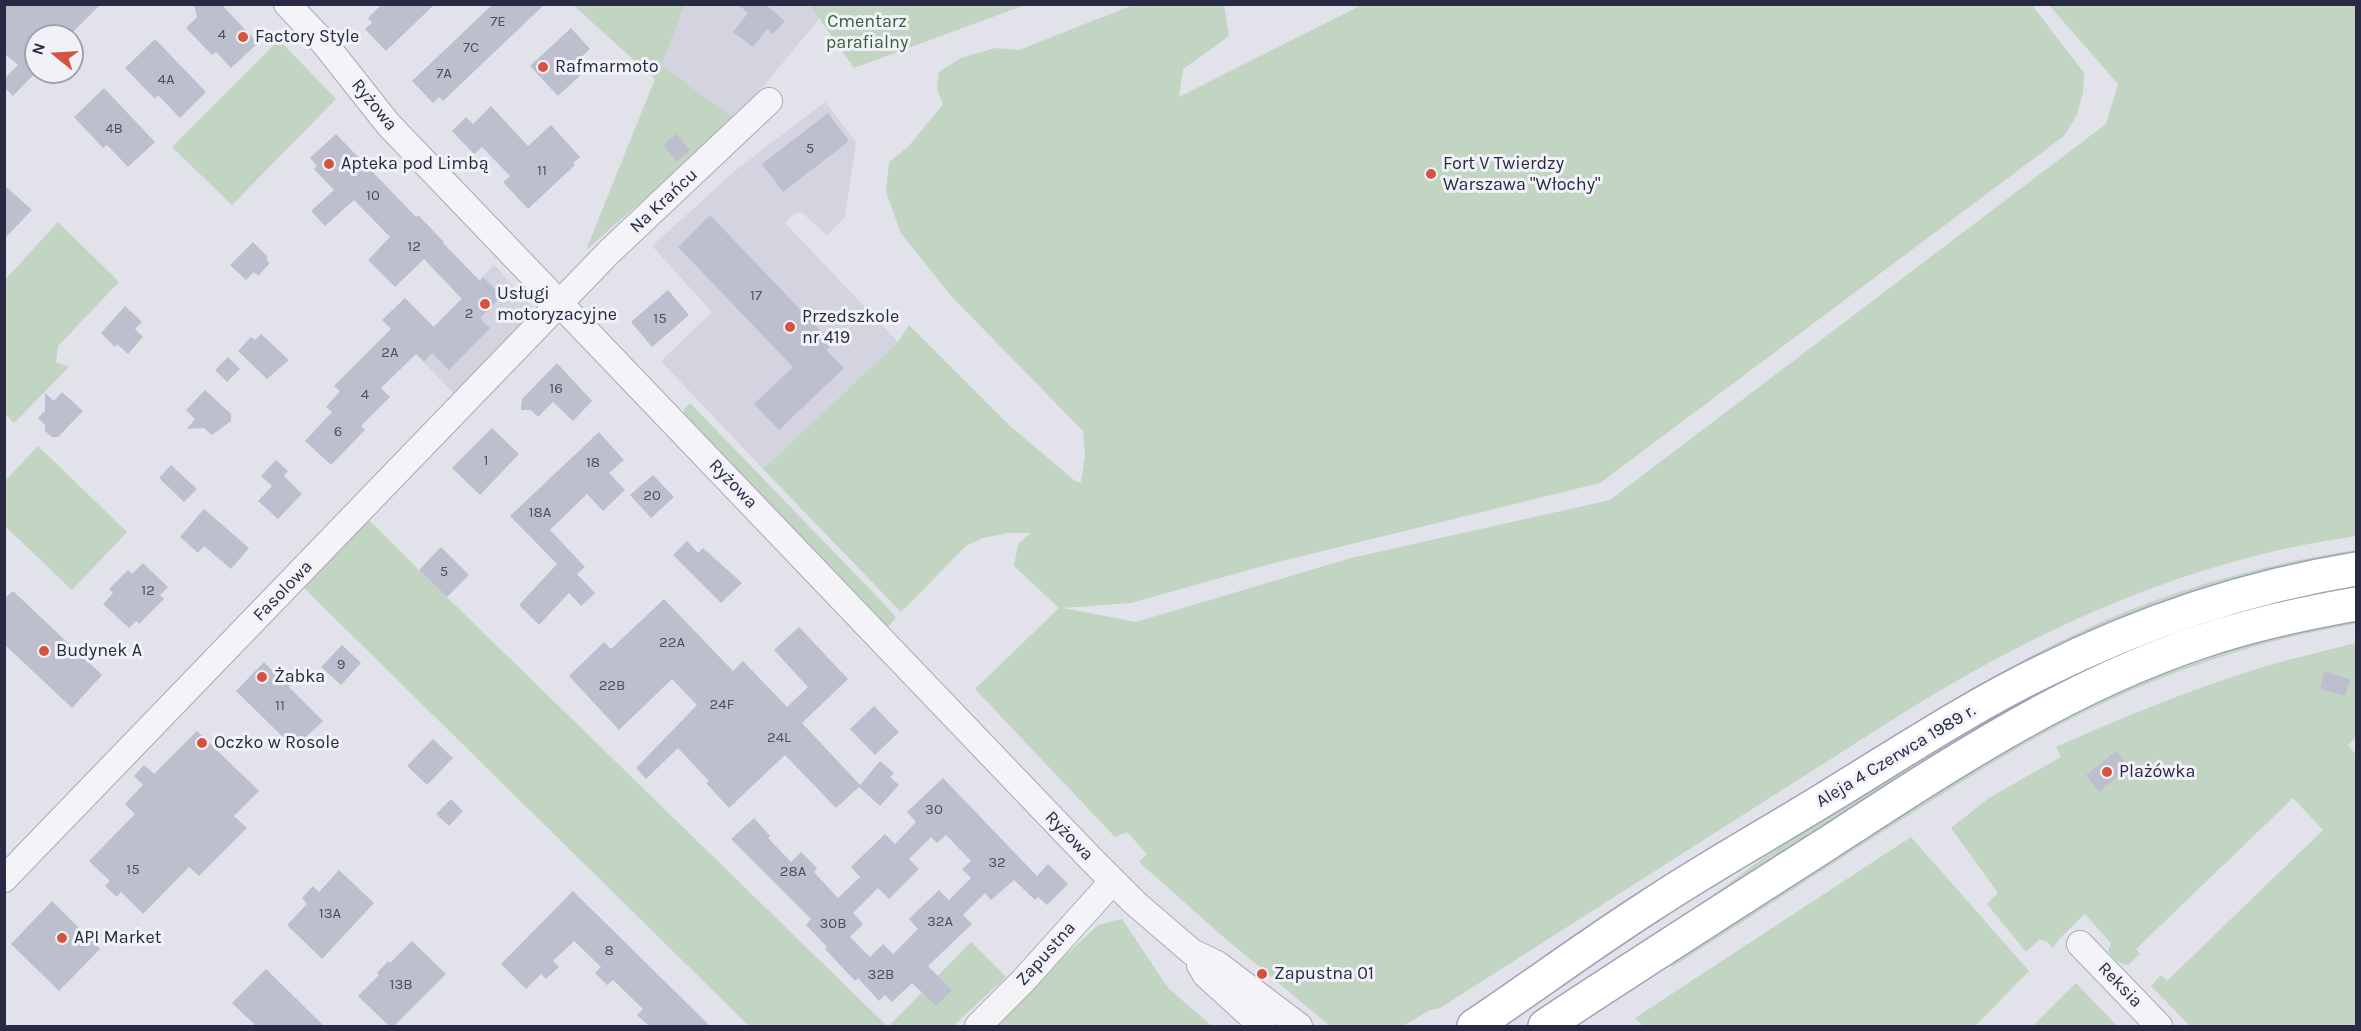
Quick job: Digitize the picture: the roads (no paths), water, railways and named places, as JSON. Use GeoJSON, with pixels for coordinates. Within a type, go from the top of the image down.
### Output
{"type":"FeatureCollection","features":[{"type":"Feature","properties":{"kind":"main road","name":"Aleja 4 Czerwca 1989 r."},"geometry":{"type":"LineString","coordinates":[[1474,1026],[1650,906],[1960,717],[2040,673],[2089,650],[2187,610],[2258,589],[2356,569]]}},
{"type":"Feature","properties":{"kind":"main road","name":"Aleja 4 Czerwca 1989 r."},"geometry":{"type":"LineString","coordinates":[[1545,1026],[1961,757],[2057,704],[2151,661],[2203,641],[2263,623],[2356,604]]}},
{"type":"Feature","properties":{"kind":"street","name":"Ryżowa"},"geometry":{"type":"LineString","coordinates":[[287,4],[324,43],[388,124],[1113,881],[1192,952],[1217,964],[1299,1026]]}},
{"type":"Feature","properties":{"kind":"street","name":"Na Krańcu"},"geometry":{"type":"LineString","coordinates":[[561,304],[609,252],[769,101]]}},
{"type":"Feature","properties":{"kind":"street","name":"Fasolowa"},"geometry":{"type":"LineString","coordinates":[[4,879],[561,304]]}},
{"type":"Feature","properties":{"kind":"street","name":"Zapustna"},"geometry":{"type":"LineString","coordinates":[[978,1026],[1023,981],[1113,881]]}},
{"type":"Feature","properties":{"kind":"street","name":"Reksia"},"geometry":{"type":"LineString","coordinates":[[2080,944],[2159,1026]]}},
{"type":"Feature","properties":{"kind":"street","name":"Ryżowa"},"geometry":{"type":"LineString","coordinates":[[1192,952],[1206,975],[1262,1026]]}},
{"type":"Feature","properties":{"kind":"place","name":"Factory Style"},"geometry":{"type":"Point","coordinates":[243,37]}},
{"type":"Feature","properties":{"kind":"place","name":"Rafmarmoto"},"geometry":{"type":"Point","coordinates":[543,67]}},
{"type":"Feature","properties":{"kind":"place","name":"Apteka pod Limbą"},"geometry":{"type":"Point","coordinates":[329,164]}},
{"type":"Feature","properties":{"kind":"place","name":"Fort V Twierdzy Warszawa \"Włochy\""},"geometry":{"type":"Point","coordinates":[1431,174]}},
{"type":"Feature","properties":{"kind":"place","name":"Usługi motoryzacyjne"},"geometry":{"type":"Point","coordinates":[485,304]}},
{"type":"Feature","properties":{"kind":"place","name":"Przedszkole nr 419"},"geometry":{"type":"Point","coordinates":[790,327]}},
{"type":"Feature","properties":{"kind":"place","name":"Budynek A"},"geometry":{"type":"Point","coordinates":[44,651]}},
{"type":"Feature","properties":{"kind":"place","name":"Żabka"},"geometry":{"type":"Point","coordinates":[262,677]}},
{"type":"Feature","properties":{"kind":"place","name":"Oczko w Rosole"},"geometry":{"type":"Point","coordinates":[202,743]}},
{"type":"Feature","properties":{"kind":"place","name":"Plażówka"},"geometry":{"type":"Point","coordinates":[2107,772]}},
{"type":"Feature","properties":{"kind":"place","name":"API Market"},"geometry":{"type":"Point","coordinates":[62,938]}},
{"type":"Feature","properties":{"kind":"place","name":"Zapustna 01"},"geometry":{"type":"Point","coordinates":[1262,974]}},
{"type":"Feature","properties":{"kind":"park label","name":"Cmentarz parafialny"},"geometry":{"type":"Point","coordinates":[867,32]}}]}
